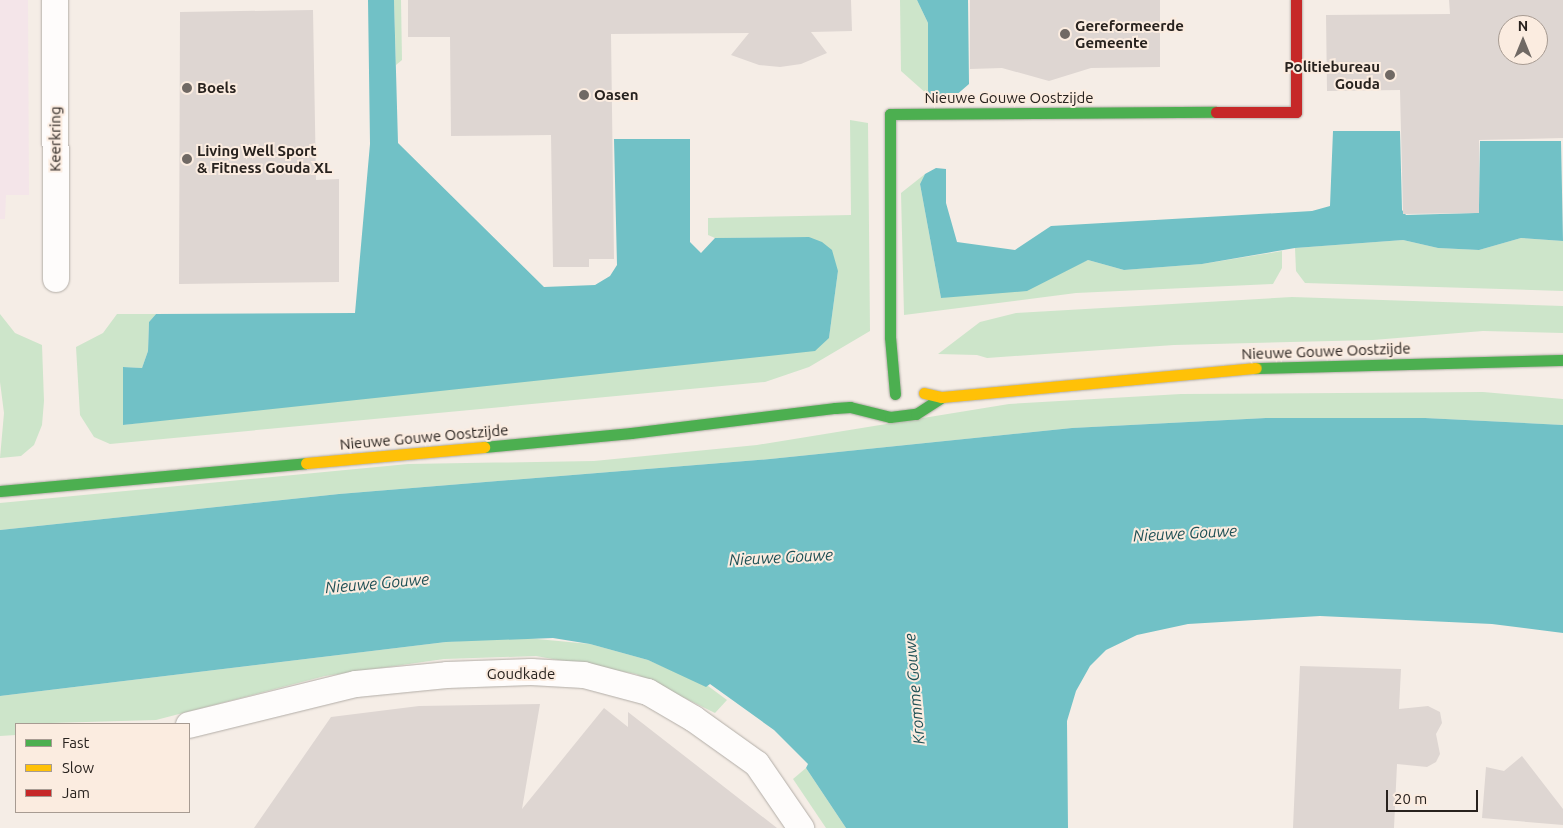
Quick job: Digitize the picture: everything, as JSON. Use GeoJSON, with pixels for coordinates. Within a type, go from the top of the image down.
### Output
{"type":"FeatureCollection","features":[{"type":"Feature","properties":{"kind":"main road","name":"Nieuwe Gouwe Oostzijde"},"geometry":{"type":"LineString","coordinates":[[1296,0],[1296,112],[890,114],[891,394],[918,392],[942,397],[1237,369],[1563,360]]}},
{"type":"Feature","properties":{"kind":"main road"},"geometry":{"type":"LineString","coordinates":[[873,412],[891,394]]}},
{"type":"Feature","properties":{"kind":"main road","name":"Nieuwe Gouwe Oostzijde"},"geometry":{"type":"LineString","coordinates":[[0,491],[631,432],[850,407],[890,417],[916,414],[942,397]]}},
{"type":"Feature","properties":{"kind":"main road","name":"Nieuwe Gouwe Oostzijde"},"geometry":{"type":"LineString","coordinates":[[850,407],[869,398]]}},
{"type":"Feature","properties":{"kind":"street","name":"Keerkring"},"geometry":{"type":"LineString","coordinates":[[55,0],[56,279]]}},
{"type":"Feature","properties":{"kind":"street","name":"Goudkade"},"geometry":{"type":"LineString","coordinates":[[190,725],[356,684],[456,674],[584,675],[648,692],[694,719],[757,764],[801,828]]}},
{"type":"Feature","properties":{"kind":"shaded area"},"geometry":{"type":"Polygon","coordinates":[[[0,0],[28,0],[29,195],[6,195],[5,219],[0,219],[0,0]]]}},
{"type":"Feature","properties":{"kind":"green space"},"geometry":{"type":"Polygon","coordinates":[[[394,0],[401,0],[402,60],[396,65],[394,0]]]}},
{"type":"Feature","properties":{"kind":"green space"},"geometry":{"type":"Polygon","coordinates":[[[900,0],[917,0],[928,23],[928,95],[901,71],[900,0]]]}},
{"type":"Feature","properties":{"kind":"green space"},"geometry":{"type":"Polygon","coordinates":[[[850,120],[868,123],[870,331],[809,367],[765,382],[110,444],[94,437],[80,415],[76,347],[103,333],[117,314],[156,314],[149,322],[148,351],[142,368],[123,367],[123,425],[829,338],[838,271],[809,237],[715,238],[708,235],[708,218],[851,215],[850,120]]]}},
{"type":"Feature","properties":{"kind":"green space"},"geometry":{"type":"Polygon","coordinates":[[[925,174],[920,184],[941,298],[1066,269],[1088,260],[1124,270],[1202,264],[1282,251],[1282,268],[1273,284],[1076,293],[904,315],[901,193],[925,174]]]}},
{"type":"Feature","properties":{"kind":"green space"},"geometry":{"type":"Polygon","coordinates":[[[1521,238],[1563,241],[1563,291],[1305,283],[1296,271],[1295,248],[1403,240],[1438,248],[1479,250],[1521,238]]]}},
{"type":"Feature","properties":{"kind":"green space"},"geometry":{"type":"Polygon","coordinates":[[[1292,297],[1563,306],[1563,333],[1483,331],[1373,340],[1174,345],[987,358],[977,355],[938,354],[980,322],[1016,313],[1292,297]]]}},
{"type":"Feature","properties":{"kind":"green space"},"geometry":{"type":"Polygon","coordinates":[[[0,314],[15,333],[42,345],[44,401],[42,425],[34,445],[21,456],[0,458],[4,413],[0,382],[0,314]]]}},
{"type":"Feature","properties":{"kind":"green space"},"geometry":{"type":"Polygon","coordinates":[[[1483,392],[1563,399],[1563,425],[1425,418],[1266,418],[1072,428],[770,459],[339,494],[0,530],[0,503],[408,464],[594,461],[757,445],[1009,404],[1181,394],[1483,392]]]}},
{"type":"Feature","properties":{"kind":"green space"},"geometry":{"type":"Polygon","coordinates":[[[516,637],[590,644],[648,660],[708,686],[727,700],[715,713],[636,674],[536,656],[444,659],[325,676],[156,720],[15,723],[15,735],[0,736],[0,696],[446,642],[516,637]]]}},
{"type":"Feature","properties":{"kind":"green space"},"geometry":{"type":"Polygon","coordinates":[[[806,768],[846,828],[826,828],[793,779],[806,768]]]}},
{"type":"Feature","properties":{"kind":"water"},"geometry":{"type":"Polygon","coordinates":[[[368,0],[394,0],[398,143],[544,287],[595,285],[610,276],[617,265],[614,139],[690,139],[690,242],[701,253],[715,238],[809,237],[822,242],[832,250],[838,271],[829,338],[815,351],[123,425],[123,367],[142,368],[148,351],[149,322],[156,314],[355,313],[370,144],[368,0]]]}},
{"type":"Feature","properties":{"kind":"water"},"geometry":{"type":"Polygon","coordinates":[[[917,0],[968,0],[969,84],[954,97],[931,98],[928,95],[928,23],[917,0]]]}},
{"type":"Feature","properties":{"kind":"water"},"geometry":{"type":"Polygon","coordinates":[[[1333,131],[1400,131],[1402,210],[1406,215],[1475,213],[1479,206],[1480,141],[1561,141],[1563,241],[1521,238],[1479,250],[1438,248],[1403,240],[1295,248],[1202,264],[1124,270],[1088,260],[1027,291],[941,298],[920,184],[925,174],[936,168],[946,169],[946,203],[957,242],[1015,250],[1051,226],[1312,211],[1330,206],[1333,131]]]}},
{"type":"Feature","properties":{"kind":"water"},"geometry":{"type":"Polygon","coordinates":[[[1266,418],[1425,418],[1563,425],[1563,633],[1492,624],[1320,616],[1188,624],[1137,635],[1106,650],[1090,666],[1076,691],[1067,721],[1068,828],[846,828],[806,768],[808,764],[774,730],[710,684],[706,687],[648,660],[590,644],[553,638],[446,642],[0,696],[0,530],[339,494],[770,459],[1072,428],[1266,418]]]}},
{"type":"Feature","properties":{"kind":"building"},"geometry":{"type":"Polygon","coordinates":[[[408,0],[851,0],[852,31],[811,32],[827,53],[801,64],[780,67],[759,65],[731,55],[749,33],[611,34],[614,259],[589,259],[589,267],[553,267],[551,135],[451,136],[450,37],[408,37],[408,0]]]}},
{"type":"Feature","properties":{"kind":"building","name":"Gereformeerde Gemeente"},"geometry":{"type":"Polygon","coordinates":[[[970,0],[1160,0],[1160,67],[1091,68],[1049,81],[1002,68],[970,69],[970,0]]]}},
{"type":"Feature","properties":{"kind":"building"},"geometry":{"type":"Polygon","coordinates":[[[1449,0],[1563,0],[1563,138],[1479,140],[1479,213],[1403,214],[1400,90],[1327,91],[1326,15],[1450,14],[1449,0]]]}},
{"type":"Feature","properties":{"kind":"building"},"geometry":{"type":"Polygon","coordinates":[[[313,10],[316,180],[339,179],[339,282],[179,284],[180,12],[313,10]]]}},
{"type":"Feature","properties":{"kind":"building"},"geometry":{"type":"Polygon","coordinates":[[[1300,666],[1401,669],[1399,709],[1428,706],[1440,712],[1442,723],[1436,734],[1440,754],[1436,762],[1427,767],[1397,764],[1394,828],[1293,828],[1300,666]]]}},
{"type":"Feature","properties":{"kind":"building"},"geometry":{"type":"Polygon","coordinates":[[[540,704],[522,809],[604,708],[628,727],[628,712],[777,828],[254,828],[331,717],[419,706],[540,704]]]}},
{"type":"Feature","properties":{"kind":"building"},"geometry":{"type":"Polygon","coordinates":[[[1522,756],[1563,809],[1563,825],[1482,818],[1486,767],[1504,771],[1522,756]]]}},
{"type":"Feature","properties":{"kind":"traffic: fast"},"geometry":{"type":"LineString","coordinates":[[895,394],[890,337],[890,114],[1216,112]]}},
{"type":"Feature","properties":{"kind":"traffic: fast"},"geometry":{"type":"LineString","coordinates":[[1256,368],[1563,360]]}},
{"type":"Feature","properties":{"kind":"traffic: fast"},"geometry":{"type":"LineString","coordinates":[[484,447],[631,433],[835,408],[850,407],[890,417],[916,414],[942,397]]}},
{"type":"Feature","properties":{"kind":"traffic: fast"},"geometry":{"type":"LineString","coordinates":[[0,491],[306,463]]}},
{"type":"Feature","properties":{"kind":"traffic: slow"},"geometry":{"type":"LineString","coordinates":[[924,393],[942,397],[1256,368]]}},
{"type":"Feature","properties":{"kind":"traffic: slow"},"geometry":{"type":"LineString","coordinates":[[306,463],[484,447]]}},
{"type":"Feature","properties":{"kind":"traffic: jam"},"geometry":{"type":"LineString","coordinates":[[1216,112],[1296,112],[1296,0]]}},
{"type":"Feature","properties":{"kind":"place","name":"Gereformeerde Gemeente"},"geometry":{"type":"Point","coordinates":[1065,34]}},
{"type":"Feature","properties":{"kind":"place","name":"Politiebureau Gouda"},"geometry":{"type":"Point","coordinates":[1390,75]}},
{"type":"Feature","properties":{"kind":"place","name":"Boels"},"geometry":{"type":"Point","coordinates":[187,88]}},
{"type":"Feature","properties":{"kind":"place","name":"Oasen"},"geometry":{"type":"Point","coordinates":[584,95]}},
{"type":"Feature","properties":{"kind":"place","name":"Living Well Sport & Fitness Gouda XL"},"geometry":{"type":"Point","coordinates":[187,159]}},
{"type":"Feature","properties":{"kind":"water label","name":"Nieuwe Gouwe"},"geometry":{"type":"Point","coordinates":[1185,533]}},
{"type":"Feature","properties":{"kind":"water label","name":"Nieuwe Gouwe"},"geometry":{"type":"Point","coordinates":[781,557]}},
{"type":"Feature","properties":{"kind":"water label","name":"Nieuwe Gouwe"},"geometry":{"type":"Point","coordinates":[377,583]}},
{"type":"Feature","properties":{"kind":"water label","name":"Kromme Gouwe"},"geometry":{"type":"Point","coordinates":[914,689]}}]}
